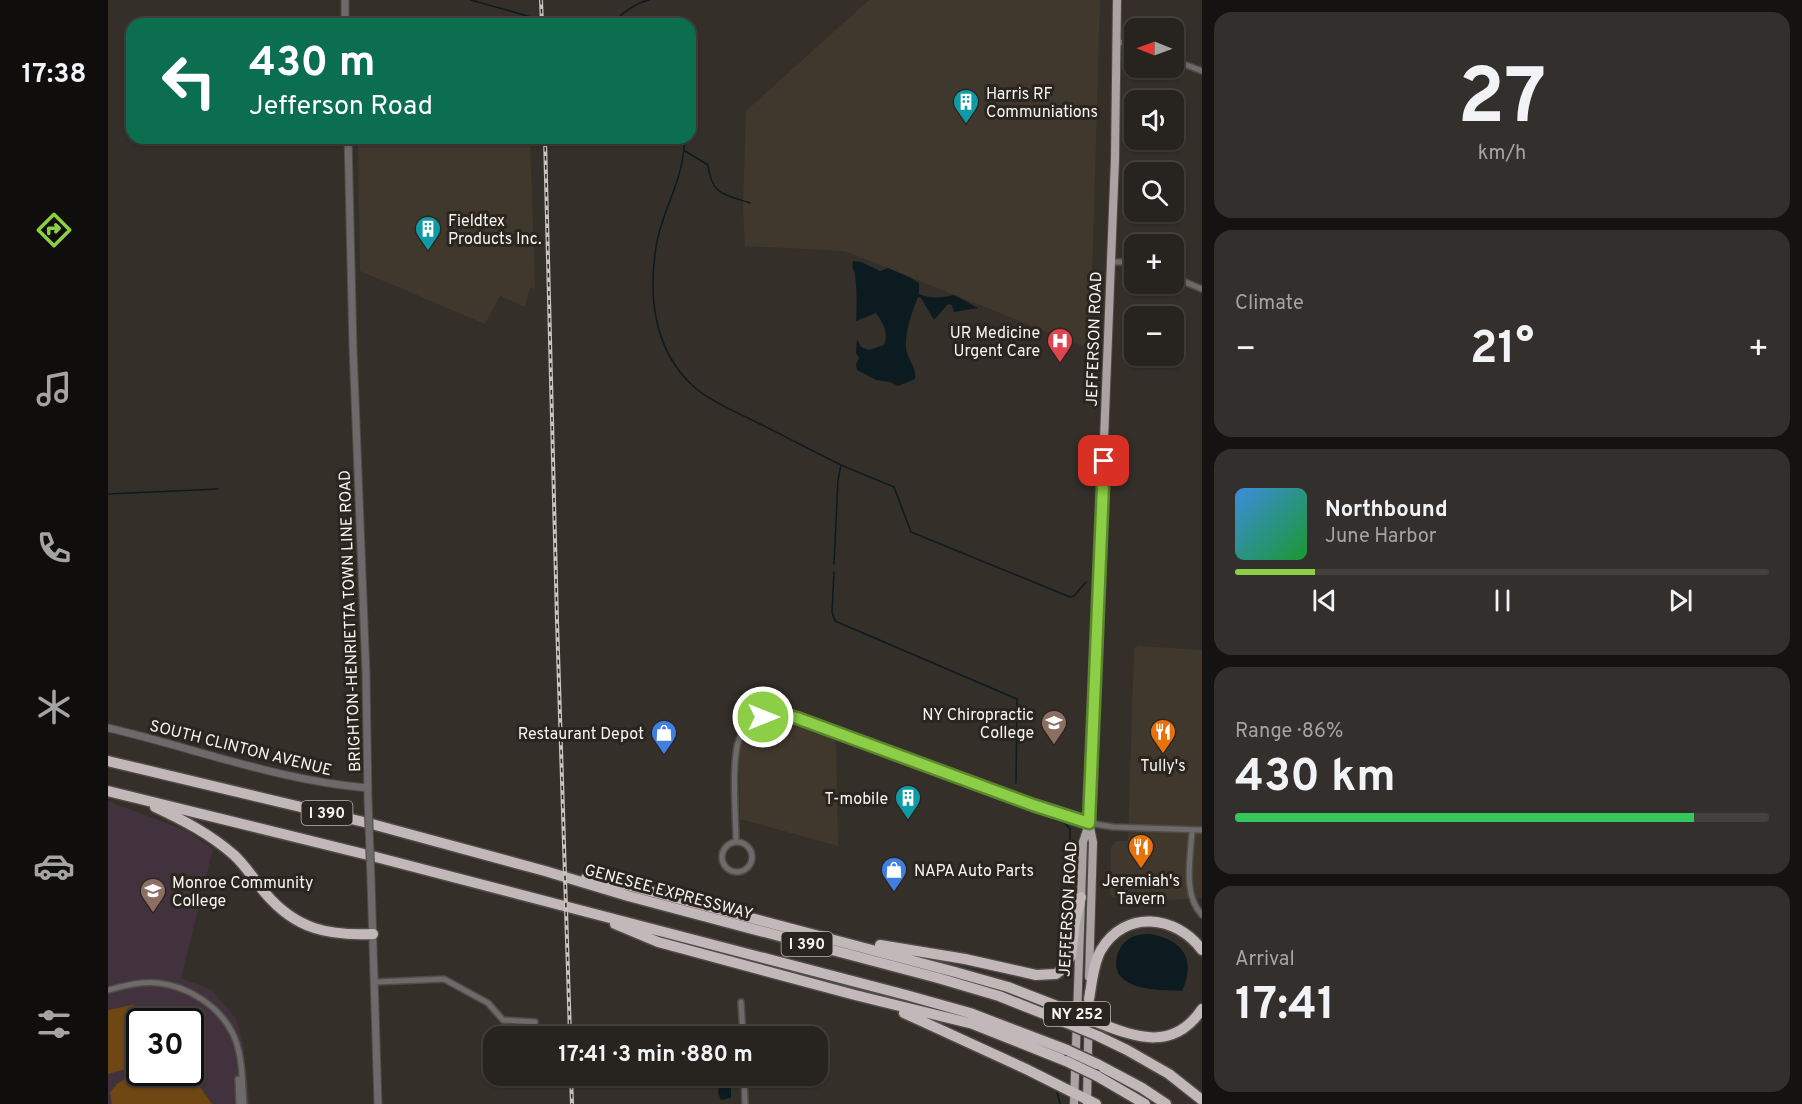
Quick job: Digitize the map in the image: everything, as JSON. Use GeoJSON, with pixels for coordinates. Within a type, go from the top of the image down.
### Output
{"type":"FeatureCollection","features":[{"type":"Feature","properties":{"kind":"highway","name":"GENESEE EXPRESSWAY"},"geometry":{"type":"LineString","coordinates":[[108,761],[368,823],[545,871],[639,900],[999,996],[1127,1050],[1169,1074],[1202,1100]]}},
{"type":"Feature","properties":{"kind":"highway","name":"I 390"},"geometry":{"type":"LineString","coordinates":[[108,791],[579,909],[960,1010],[1066,1055],[1097,1064],[1142,1088],[1166,1104]]}},
{"type":"Feature","properties":{"kind":"highway"},"geometry":{"type":"LineString","coordinates":[[124,795],[174,816],[210,836],[246,867],[279,908],[302,924],[331,933],[373,934]]}},
{"type":"Feature","properties":{"kind":"highway"},"geometry":{"type":"LineString","coordinates":[[545,871],[619,883],[1008,987],[1130,1035],[1159,1038],[1190,1024],[1202,1009]]}},
{"type":"Feature","properties":{"kind":"highway"},"geometry":{"type":"LineString","coordinates":[[824,936],[965,959],[1036,975],[1050,975],[1064,969],[1071,956],[1081,897]]}},
{"type":"Feature","properties":{"kind":"highway"},"geometry":{"type":"LineString","coordinates":[[579,909],[658,942],[973,1024],[1066,1055],[1144,1104]]}},
{"type":"Feature","properties":{"kind":"highway"},"geometry":{"type":"LineString","coordinates":[[1089,999],[1099,952],[1110,938],[1126,927],[1142,922],[1166,923],[1186,933],[1202,950]]}},
{"type":"Feature","properties":{"kind":"highway"},"geometry":{"type":"LineString","coordinates":[[855,995],[922,1020],[1074,1099],[1090,1102]]}},
{"type":"Feature","properties":{"kind":"highway"},"geometry":{"type":"LineString","coordinates":[[1169,1074],[1202,1095]]}},
{"type":"Feature","properties":{"kind":"main road","name":"JEFFERSON ROAD"},"geometry":{"type":"LineString","coordinates":[[1090,1102],[1089,999],[1093,842],[1089,823],[1111,262],[1117,0]]}},
{"type":"Feature","properties":{"kind":"main road","name":"JEFFERSON ROAD"},"geometry":{"type":"LineString","coordinates":[[1074,1099],[1083,842],[1089,823]]}},
{"type":"Feature","properties":{"kind":"street"},"geometry":{"type":"LineString","coordinates":[[345,0],[345,18]]}},
{"type":"Feature","properties":{"kind":"street"},"geometry":{"type":"LineString","coordinates":[[1117,42],[1124,43]]}},
{"type":"Feature","properties":{"kind":"street"},"geometry":{"type":"LineString","coordinates":[[1184,64],[1202,71]]}},
{"type":"Feature","properties":{"kind":"street","name":"BRIGHTON-HENRIETTA TOWN LINE ROAD"},"geometry":{"type":"LineString","coordinates":[[348,144],[378,1104]]}},
{"type":"Feature","properties":{"kind":"street"},"geometry":{"type":"LineString","coordinates":[[1111,262],[1124,262]]}},
{"type":"Feature","properties":{"kind":"street"},"geometry":{"type":"LineString","coordinates":[[1184,282],[1202,289]]}},
{"type":"Feature","properties":{"kind":"street"},"geometry":{"type":"LineString","coordinates":[[736,842],[738,742],[749,726],[763,717],[775,714],[797,718],[1033,805],[1089,823],[1113,827],[1202,830]]}},
{"type":"Feature","properties":{"kind":"street","name":"SOUTH CLINTON AVENUE"},"geometry":{"type":"LineString","coordinates":[[108,728],[290,775],[345,786],[368,788]]}},
{"type":"Feature","properties":{"kind":"street"},"geometry":{"type":"LineString","coordinates":[[1192,830],[1191,894],[1195,906],[1202,915]]}},
{"type":"Feature","properties":{"kind":"street"},"geometry":{"type":"LineString","coordinates":[[736,842],[745,844],[752,857],[748,866],[740,871],[727,867],[723,858],[727,846],[736,842]]}},
{"type":"Feature","properties":{"kind":"street"},"geometry":{"type":"LineString","coordinates":[[375,982],[444,979],[489,1003],[504,1020],[535,1022]]}},
{"type":"Feature","properties":{"kind":"street"},"geometry":{"type":"LineString","coordinates":[[108,990],[157,982],[200,997],[217,1011],[232,1032],[238,1051],[244,1104]]}},
{"type":"Feature","properties":{"kind":"street"},"geometry":{"type":"LineString","coordinates":[[741,1002],[742,1026]]}},
{"type":"Feature","properties":{"kind":"street"},"geometry":{"type":"LineString","coordinates":[[238,1051],[238,1104]]}},
{"type":"Feature","properties":{"kind":"street"},"geometry":{"type":"LineString","coordinates":[[744,1086],[745,1104]]}},
{"type":"Feature","properties":{"kind":"shaded area"},"geometry":{"type":"Polygon","coordinates":[[[869,0],[1100,0],[1090,349],[845,251],[745,246],[743,207],[746,111],[869,0]]]}},
{"type":"Feature","properties":{"kind":"shaded area"},"geometry":{"type":"Polygon","coordinates":[[[358,144],[530,144],[535,289],[530,287],[525,307],[500,296],[485,324],[360,271],[358,144]]]}},
{"type":"Feature","properties":{"kind":"shaded area"},"geometry":{"type":"Polygon","coordinates":[[[853,261],[861,262],[880,271],[888,268],[909,277],[919,283],[919,294],[923,296],[936,298],[954,295],[978,308],[954,312],[952,305],[948,304],[934,320],[921,298],[918,297],[909,322],[906,342],[907,352],[915,371],[915,379],[898,386],[876,380],[857,370],[856,364],[859,358],[856,353],[857,339],[861,347],[869,350],[884,345],[886,332],[876,313],[856,321],[853,261]]]}},
{"type":"Feature","properties":{"kind":"shaded area"},"geometry":{"type":"Polygon","coordinates":[[[1138,646],[1202,650],[1202,898],[1168,900],[1113,897],[1110,894],[1111,847],[1116,841],[1128,841],[1134,649],[1138,646]]]}},
{"type":"Feature","properties":{"kind":"shaded area"},"geometry":{"type":"Polygon","coordinates":[[[777,721],[813,729],[836,739],[838,846],[740,819],[739,753],[743,739],[757,724],[777,721]]]}},
{"type":"Feature","properties":{"kind":"shaded area","name":"Monroe Community College"},"geometry":{"type":"Polygon","coordinates":[[[108,801],[187,831],[213,849],[181,978],[212,990],[236,1019],[243,1043],[250,1104],[108,1104],[108,801]]]}},
{"type":"Feature","properties":{"kind":"shaded area"},"geometry":{"type":"Polygon","coordinates":[[[1150,934],[1171,941],[1184,953],[1188,970],[1182,991],[1143,988],[1128,982],[1119,974],[1116,964],[1123,944],[1135,936],[1150,934]]]}},
{"type":"Feature","properties":{"kind":"shaded area"},"geometry":{"type":"Polygon","coordinates":[[[132,1005],[143,1008],[126,1008],[126,1069],[108,1074],[108,1010],[132,1005]]]}},
{"type":"Feature","properties":{"kind":"shaded area"},"geometry":{"type":"Polygon","coordinates":[[[126,1078],[126,1086],[199,1086],[212,1104],[112,1104],[110,1093],[117,1084],[126,1078]]]}},
{"type":"Feature","properties":{"kind":"shaded area"},"geometry":{"type":"Polygon","coordinates":[[[719,1086],[731,1086],[731,1098],[721,1100],[718,1093],[719,1086]]]}},
{"type":"Feature","properties":{"kind":"waterway"},"geometry":{"type":"LineString","coordinates":[[471,0],[531,17]]}},
{"type":"Feature","properties":{"kind":"waterway"},"geometry":{"type":"LineString","coordinates":[[619,18],[632,7],[649,0]]}},
{"type":"Feature","properties":{"kind":"waterway"},"geometry":{"type":"LineString","coordinates":[[684,144],[681,169],[659,232],[654,266],[653,285],[657,322],[670,356],[680,372],[707,397],[841,465]]}},
{"type":"Feature","properties":{"kind":"waterway"},"geometry":{"type":"LineString","coordinates":[[685,151],[708,165],[716,188],[726,195],[750,203]]}},
{"type":"Feature","properties":{"kind":"waterway"},"geometry":{"type":"LineString","coordinates":[[834,564],[838,480],[841,465],[894,487],[911,532],[1070,597],[1074,596],[1086,582]]}},
{"type":"Feature","properties":{"kind":"waterway"},"geometry":{"type":"LineString","coordinates":[[108,494],[218,489]]}},
{"type":"Feature","properties":{"kind":"waterway"},"geometry":{"type":"LineString","coordinates":[[834,572],[832,612],[835,621],[1017,699],[1016,783]]}},
{"type":"Feature","properties":{"kind":"waterway"},"geometry":{"type":"LineString","coordinates":[[1036,813],[1065,823],[1070,829],[1070,915],[1064,947],[1058,959]]}},
{"type":"Feature","properties":{"kind":"waterway"},"geometry":{"type":"LineString","coordinates":[[1057,1092],[1060,1104]]}},
{"type":"Feature","properties":{"kind":"railway"},"geometry":{"type":"LineString","coordinates":[[541,0],[542,18]]}},
{"type":"Feature","properties":{"kind":"railway"},"geometry":{"type":"LineString","coordinates":[[545,144],[570,1026]]}},
{"type":"Feature","properties":{"kind":"railway"},"geometry":{"type":"LineString","coordinates":[[571,1086],[572,1104]]}},
{"type":"Feature","properties":{"kind":"place","name":"Harris RF Communiations"},"geometry":{"type":"Point","coordinates":[966,125]}},
{"type":"Feature","properties":{"kind":"place","name":"Fieldtex Products Inc."},"geometry":{"type":"Point","coordinates":[428,252]}},
{"type":"Feature","properties":{"kind":"place","name":"UR Medicine Urgent Care"},"geometry":{"type":"Point","coordinates":[1060,364]}},
{"type":"Feature","properties":{"kind":"place","name":"NY Chiropractic College"},"geometry":{"type":"Point","coordinates":[1054,746]}},
{"type":"Feature","properties":{"kind":"place","name":"Tully's"},"geometry":{"type":"Point","coordinates":[1163,755]}},
{"type":"Feature","properties":{"kind":"place","name":"Restaurant Depot"},"geometry":{"type":"Point","coordinates":[664,756]}},
{"type":"Feature","properties":{"kind":"place","name":"T-mobile"},"geometry":{"type":"Point","coordinates":[908,821]}},
{"type":"Feature","properties":{"kind":"place","name":"Jeremiah's Tavern"},"geometry":{"type":"Point","coordinates":[1141,870]}},
{"type":"Feature","properties":{"kind":"place","name":"NAPA Auto Parts"},"geometry":{"type":"Point","coordinates":[894,893]}},
{"type":"Feature","properties":{"kind":"place","name":"Monroe Community College"},"geometry":{"type":"Point","coordinates":[153,914]}},
{"type":"Feature","properties":{"kind":"route"},"geometry":{"type":"LineString","coordinates":[[763,717],[781,714],[797,718],[1033,805],[1089,823],[1104,461]]}}]}
